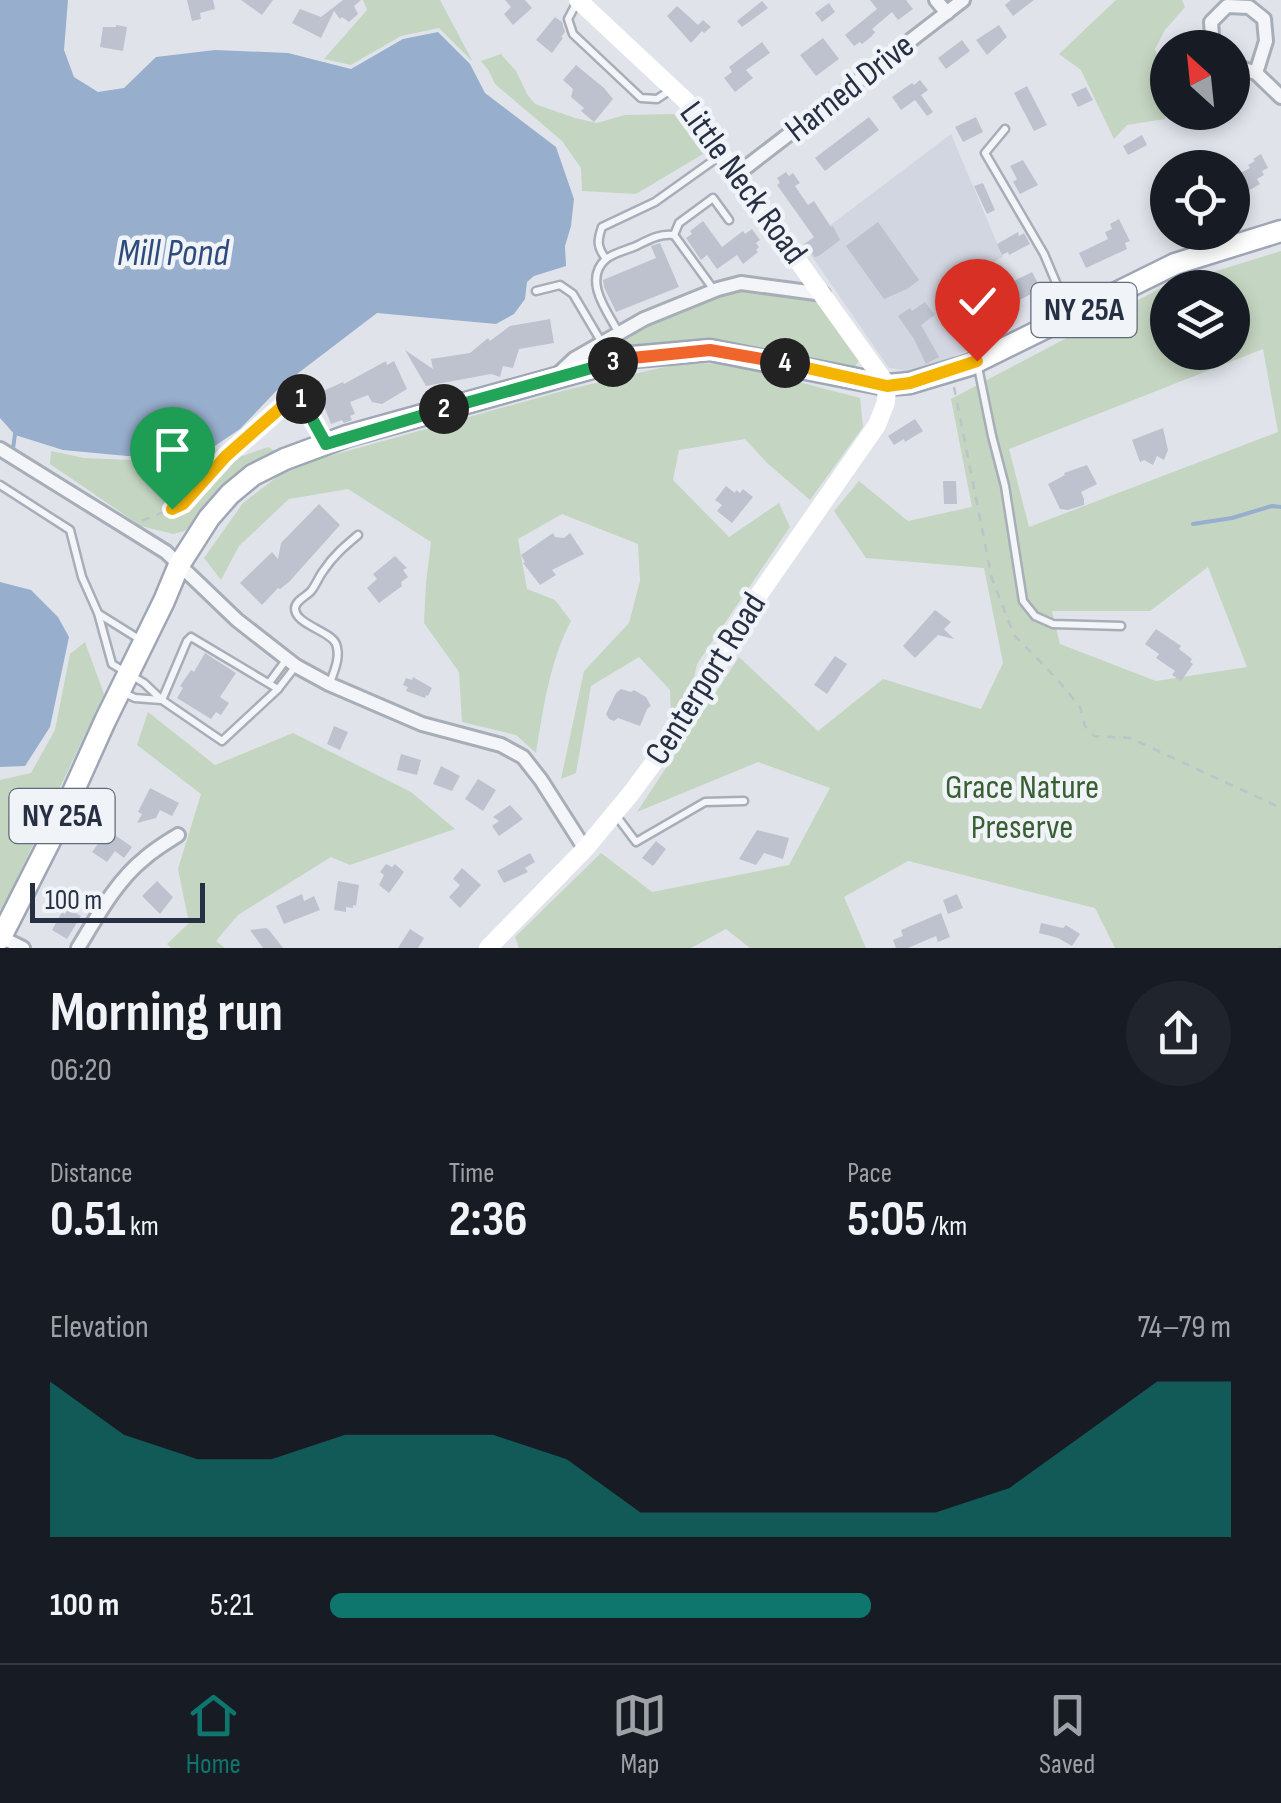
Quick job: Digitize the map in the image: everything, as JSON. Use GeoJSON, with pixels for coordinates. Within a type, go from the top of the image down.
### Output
{"type":"FeatureCollection","features":[{"type":"Feature","properties":{"kind":"main road","name":"Little Neck Road"},"geometry":{"type":"LineString","coordinates":[[578,0],[686,102],[887,386]]}},
{"type":"Feature","properties":{"kind":"main road","name":"NY 25A"},"geometry":{"type":"LineString","coordinates":[[0,938],[60,821],[179,564],[208,518],[254,475],[347,436],[632,358],[710,350],[887,386],[910,383],[977,361],[1174,264],[1281,231]]}},
{"type":"Feature","properties":{"kind":"main road","name":"Centerport Road"},"geometry":{"type":"LineString","coordinates":[[488,948],[586,850],[692,711],[742,619],[878,424],[887,386]]}},
{"type":"Feature","properties":{"kind":"street"},"geometry":{"type":"LineString","coordinates":[[936,0],[947,13]]}},
{"type":"Feature","properties":{"kind":"street","name":"Harned Drive"},"geometry":{"type":"LineString","coordinates":[[736,175],[962,0]]}},
{"type":"Feature","properties":{"kind":"street"},"geometry":{"type":"LineString","coordinates":[[1212,30],[1211,22],[1226,6],[1249,7],[1264,19],[1266,41],[1256,73]]}},
{"type":"Feature","properties":{"kind":"street"},"geometry":{"type":"LineString","coordinates":[[1250,71],[1281,97]]}},
{"type":"Feature","properties":{"kind":"street"},"geometry":{"type":"LineString","coordinates":[[556,377],[574,359],[644,319],[715,290],[741,283],[824,294]]}},
{"type":"Feature","properties":{"kind":"street"},"geometry":{"type":"LineString","coordinates":[[0,448],[166,552],[236,620],[291,662],[330,684],[422,724],[523,756],[586,850]]}},
{"type":"Feature","properties":{"kind":"street"},"geometry":{"type":"LineString","coordinates":[[78,948],[128,874],[178,835]]}},
{"type":"Feature","properties":{"kind":"street"},"geometry":{"type":"LineString","coordinates":[[0,938],[23,948]]}},
{"type":"Feature","properties":{"kind":"lane"},"geometry":{"type":"LineString","coordinates":[[578,0],[568,19],[573,34],[641,98],[657,99],[673,88]]}},
{"type":"Feature","properties":{"kind":"lane"},"geometry":{"type":"LineString","coordinates":[[1005,129],[985,154],[1044,254],[1071,316]]}},
{"type":"Feature","properties":{"kind":"lane"},"geometry":{"type":"LineString","coordinates":[[606,259],[597,241],[602,227],[654,202],[722,154]]}},
{"type":"Feature","properties":{"kind":"lane"},"geometry":{"type":"LineString","coordinates":[[674,235],[679,223],[713,198],[730,220]]}},
{"type":"Feature","properties":{"kind":"lane"},"geometry":{"type":"LineString","coordinates":[[620,334],[596,289],[599,269],[606,259],[662,234],[674,235],[715,290]]}},
{"type":"Feature","properties":{"kind":"lane"},"geometry":{"type":"LineString","coordinates":[[536,291],[560,285],[573,294],[602,344]]}},
{"type":"Feature","properties":{"kind":"lane"},"geometry":{"type":"LineString","coordinates":[[977,361],[1005,486],[1024,601],[1035,616],[1053,624],[1122,626]]}},
{"type":"Feature","properties":{"kind":"lane"},"geometry":{"type":"LineString","coordinates":[[238,448],[294,396],[303,399],[326,444]]}},
{"type":"Feature","properties":{"kind":"lane"},"geometry":{"type":"LineString","coordinates":[[0,484],[70,530],[112,664],[135,698],[162,700]]}},
{"type":"Feature","properties":{"kind":"lane"},"geometry":{"type":"LineString","coordinates":[[330,684],[338,659],[336,642],[314,629],[296,614],[295,608],[313,589],[324,568],[358,536]]}},
{"type":"Feature","properties":{"kind":"lane"},"geometry":{"type":"LineString","coordinates":[[98,613],[130,636],[144,641]]}},
{"type":"Feature","properties":{"kind":"lane"},"geometry":{"type":"LineString","coordinates":[[162,700],[191,637],[278,689]]}},
{"type":"Feature","properties":{"kind":"lane"},"geometry":{"type":"LineString","coordinates":[[124,682],[144,683],[222,741],[278,689],[291,662]]}},
{"type":"Feature","properties":{"kind":"lane"},"geometry":{"type":"LineString","coordinates":[[268,682],[291,662]]}},
{"type":"Feature","properties":{"kind":"lane"},"geometry":{"type":"LineString","coordinates":[[614,813],[636,842],[705,802],[744,801]]}},
{"type":"Feature","properties":{"kind":"path"},"geometry":{"type":"LineString","coordinates":[[127,527],[183,504],[238,448]]}},
{"type":"Feature","properties":{"kind":"shaded area"},"geometry":{"type":"Polygon","coordinates":[[[951,134],[1003,257],[974,272],[1002,335],[917,373],[889,368],[804,245],[951,134]]]}},
{"type":"Feature","properties":{"kind":"green space"},"geometry":{"type":"Polygon","coordinates":[[[363,0],[440,0],[473,62],[439,28],[401,36],[351,65],[324,59],[367,10],[363,0]]]}},
{"type":"Feature","properties":{"kind":"green space"},"geometry":{"type":"Polygon","coordinates":[[[1116,0],[1182,0],[1185,7],[1165,30],[1150,30],[1150,121],[1127,125],[1114,139],[1081,70],[1059,54],[1116,0]]]}},
{"type":"Feature","properties":{"kind":"green space"},"geometry":{"type":"Polygon","coordinates":[[[501,54],[535,104],[597,123],[625,115],[674,114],[703,154],[636,194],[582,191],[581,168],[562,141],[495,84],[481,61],[501,54]]]}},
{"type":"Feature","properties":{"kind":"green space","name":"Grace Nature Preserve"},"geometry":{"type":"Polygon","coordinates":[[[1281,251],[1281,948],[1115,948],[1095,908],[908,861],[844,897],[866,948],[750,948],[726,929],[691,948],[519,948],[515,937],[601,853],[652,892],[789,865],[830,788],[758,762],[637,812],[739,657],[818,731],[883,679],[981,709],[1003,663],[984,568],[866,558],[834,511],[859,481],[908,521],[972,507],[951,399],[1150,294],[1150,370],[1210,370],[1009,449],[1029,527],[1278,432],[1263,349],[1250,354],[1250,270],[1219,270],[1281,251]],[[1208,567],[1150,611],[1052,611],[1060,644],[1156,681],[1247,667],[1208,567]]]}},
{"type":"Feature","properties":{"kind":"green space"},"geometry":{"type":"Polygon","coordinates":[[[739,287],[815,298],[860,358],[852,373],[771,354],[574,363],[644,323],[739,287]]]}},
{"type":"Feature","properties":{"kind":"green space"},"geometry":{"type":"Polygon","coordinates":[[[727,363],[860,398],[863,427],[810,500],[745,439],[679,450],[673,480],[729,537],[779,503],[790,527],[697,664],[692,687],[671,719],[670,690],[639,657],[591,686],[576,773],[561,779],[584,671],[629,623],[640,581],[638,544],[562,514],[518,539],[527,589],[555,600],[571,621],[553,669],[536,753],[516,735],[462,722],[459,672],[424,623],[431,542],[348,489],[289,499],[239,546],[221,580],[204,558],[243,503],[290,467],[566,390],[677,364],[727,363]]]}},
{"type":"Feature","properties":{"kind":"green space"},"geometry":{"type":"Polygon","coordinates":[[[258,422],[236,447],[243,456],[268,447],[279,453],[221,493],[185,531],[173,534],[141,526],[50,464],[51,451],[84,458],[199,463],[258,422]]]}},
{"type":"Feature","properties":{"kind":"green space"},"geometry":{"type":"Polygon","coordinates":[[[85,642],[104,694],[0,910],[0,780],[31,773],[55,730],[70,654],[85,642]]]}},
{"type":"Feature","properties":{"kind":"green space"},"geometry":{"type":"Polygon","coordinates":[[[148,712],[215,765],[293,733],[411,792],[455,829],[350,865],[331,857],[238,915],[216,941],[225,948],[171,948],[167,944],[189,923],[178,869],[201,794],[137,745],[148,712]]]}},
{"type":"Feature","properties":{"kind":"water","name":"Mill Pond"},"geometry":{"type":"Polygon","coordinates":[[[0,0],[68,0],[64,50],[74,77],[98,92],[124,88],[156,57],[215,50],[288,53],[351,69],[403,39],[438,32],[470,64],[485,93],[556,147],[574,199],[565,246],[566,266],[534,276],[527,282],[525,299],[514,314],[496,324],[377,313],[280,387],[240,429],[200,456],[127,456],[63,450],[15,435],[0,418],[0,0]]]}},
{"type":"Feature","properties":{"kind":"water"},"geometry":{"type":"Polygon","coordinates":[[[0,582],[31,590],[58,617],[69,637],[50,727],[25,766],[0,767],[0,582]]]}},
{"type":"Feature","properties":{"kind":"building"},"geometry":{"type":"Polygon","coordinates":[[[187,0],[213,0],[215,9],[200,13],[201,19],[192,21],[187,0]]]}},
{"type":"Feature","properties":{"kind":"building"},"geometry":{"type":"Polygon","coordinates":[[[241,0],[273,0],[262,15],[241,0]]]}},
{"type":"Feature","properties":{"kind":"building"},"geometry":{"type":"Polygon","coordinates":[[[343,0],[361,0],[354,6],[358,14],[349,22],[334,11],[321,38],[292,23],[300,9],[321,17],[343,0]]]}},
{"type":"Feature","properties":{"kind":"building"},"geometry":{"type":"Polygon","coordinates":[[[505,0],[525,0],[532,8],[513,25],[504,14],[511,7],[505,0]]]}},
{"type":"Feature","properties":{"kind":"building"},"geometry":{"type":"Polygon","coordinates":[[[870,0],[906,0],[913,9],[898,20],[892,12],[872,29],[875,32],[871,37],[854,46],[845,35],[877,9],[870,0]]]}},
{"type":"Feature","properties":{"kind":"building"},"geometry":{"type":"Polygon","coordinates":[[[1011,0],[1034,0],[1013,16],[1005,5],[1011,0]]]}},
{"type":"Feature","properties":{"kind":"building"},"geometry":{"type":"Polygon","coordinates":[[[762,1],[768,8],[742,27],[737,21],[762,1]]]}},
{"type":"Feature","properties":{"kind":"building"},"geometry":{"type":"Polygon","coordinates":[[[829,3],[835,12],[822,22],[815,13],[829,3]]]}},
{"type":"Feature","properties":{"kind":"building"},"geometry":{"type":"Polygon","coordinates":[[[677,6],[698,25],[703,20],[711,27],[691,43],[667,16],[677,6]]]}},
{"type":"Feature","properties":{"kind":"building"},"geometry":{"type":"Polygon","coordinates":[[[555,17],[562,22],[565,32],[552,53],[536,40],[555,17]]]}},
{"type":"Feature","properties":{"kind":"building"},"geometry":{"type":"Polygon","coordinates":[[[999,25],[1007,37],[987,55],[976,40],[999,25]]]}},
{"type":"Feature","properties":{"kind":"building"},"geometry":{"type":"Polygon","coordinates":[[[103,27],[127,27],[123,51],[100,47],[103,27]]]}},
{"type":"Feature","properties":{"kind":"building"},"geometry":{"type":"Polygon","coordinates":[[[823,38],[839,59],[816,76],[800,55],[823,38]]]}},
{"type":"Feature","properties":{"kind":"building"},"geometry":{"type":"Polygon","coordinates":[[[962,40],[970,51],[946,69],[938,58],[962,40]]]}},
{"type":"Feature","properties":{"kind":"building"},"geometry":{"type":"Polygon","coordinates":[[[762,42],[770,53],[746,70],[753,78],[735,92],[724,78],[732,72],[729,67],[762,42]]]}},
{"type":"Feature","properties":{"kind":"building"},"geometry":{"type":"Polygon","coordinates":[[[576,65],[613,99],[594,122],[581,111],[584,108],[571,97],[573,89],[563,80],[576,65]]]}},
{"type":"Feature","properties":{"kind":"building"},"geometry":{"type":"Polygon","coordinates":[[[920,80],[928,90],[921,95],[933,112],[927,116],[915,100],[901,110],[892,97],[920,80]]]}},
{"type":"Feature","properties":{"kind":"building"},"geometry":{"type":"Polygon","coordinates":[[[1027,86],[1047,125],[1034,131],[1014,93],[1027,86]]]}},
{"type":"Feature","properties":{"kind":"building"},"geometry":{"type":"Polygon","coordinates":[[[1086,87],[1093,100],[1078,107],[1071,94],[1086,87]]]}},
{"type":"Feature","properties":{"kind":"building"},"geometry":{"type":"Polygon","coordinates":[[[869,117],[879,130],[825,171],[815,158],[869,117]]]}},
{"type":"Feature","properties":{"kind":"building"},"geometry":{"type":"Polygon","coordinates":[[[976,117],[983,132],[963,142],[955,127],[976,117]]]}},
{"type":"Feature","properties":{"kind":"building"},"geometry":{"type":"Polygon","coordinates":[[[1142,135],[1147,145],[1128,155],[1123,146],[1142,135]]]}},
{"type":"Feature","properties":{"kind":"building"},"geometry":{"type":"Polygon","coordinates":[[[1261,154],[1268,168],[1257,179],[1260,184],[1250,190],[1250,164],[1261,154]]]}},
{"type":"Feature","properties":{"kind":"building"},"geometry":{"type":"Polygon","coordinates":[[[1023,160],[1038,185],[1020,194],[1010,166],[1023,160]]]}},
{"type":"Feature","properties":{"kind":"building"},"geometry":{"type":"Polygon","coordinates":[[[786,172],[789,176],[793,173],[800,183],[795,186],[808,205],[814,201],[840,240],[819,256],[809,255],[803,245],[814,237],[777,185],[777,178],[786,172]]]}},
{"type":"Feature","properties":{"kind":"building"},"geometry":{"type":"Polygon","coordinates":[[[983,183],[995,210],[987,214],[974,186],[983,183]]]}},
{"type":"Feature","properties":{"kind":"building"},"geometry":{"type":"Polygon","coordinates":[[[1119,219],[1130,241],[1125,243],[1127,249],[1086,268],[1079,253],[1108,239],[1105,232],[1119,219]]]}},
{"type":"Feature","properties":{"kind":"building"},"geometry":{"type":"Polygon","coordinates":[[[703,221],[722,247],[752,229],[760,240],[756,243],[758,252],[743,264],[737,255],[717,269],[707,255],[701,260],[686,238],[703,221]]]}},
{"type":"Feature","properties":{"kind":"building"},"geometry":{"type":"Polygon","coordinates":[[[878,222],[919,280],[884,299],[846,246],[878,222]]]}},
{"type":"Feature","properties":{"kind":"building"},"geometry":{"type":"Polygon","coordinates":[[[1018,232],[1019,236],[1024,233],[1030,244],[1002,255],[997,244],[1018,232]]]}},
{"type":"Feature","properties":{"kind":"building"},"geometry":{"type":"Polygon","coordinates":[[[660,243],[679,287],[616,312],[603,280],[656,258],[651,246],[660,243]]]}},
{"type":"Feature","properties":{"kind":"building"},"geometry":{"type":"Polygon","coordinates":[[[1032,272],[1041,289],[1000,310],[990,288],[1032,272]]]}},
{"type":"Feature","properties":{"kind":"building"},"geometry":{"type":"Polygon","coordinates":[[[925,302],[935,315],[921,325],[939,357],[926,364],[898,316],[925,302]]]}},
{"type":"Feature","properties":{"kind":"building"},"geometry":{"type":"Polygon","coordinates":[[[550,319],[554,343],[519,349],[513,368],[503,366],[500,377],[491,374],[426,386],[405,350],[433,369],[431,359],[470,353],[510,326],[550,319]]]}},
{"type":"Feature","properties":{"kind":"building"},"geometry":{"type":"Polygon","coordinates":[[[386,361],[387,365],[394,361],[407,389],[382,404],[372,402],[368,395],[350,402],[355,414],[350,416],[352,420],[331,424],[319,393],[386,361]]]}},
{"type":"Feature","properties":{"kind":"building"},"geometry":{"type":"Polygon","coordinates":[[[915,419],[923,431],[894,445],[888,436],[915,419]]]}},
{"type":"Feature","properties":{"kind":"building"},"geometry":{"type":"Polygon","coordinates":[[[1163,428],[1168,450],[1164,460],[1157,456],[1153,465],[1140,462],[1132,440],[1163,428]]]}},
{"type":"Feature","properties":{"kind":"building"},"geometry":{"type":"Polygon","coordinates":[[[1087,465],[1097,484],[1081,492],[1084,505],[1060,509],[1048,484],[1087,465]]]}},
{"type":"Feature","properties":{"kind":"building"},"geometry":{"type":"Polygon","coordinates":[[[943,481],[956,481],[957,504],[944,504],[943,481]]]}},
{"type":"Feature","properties":{"kind":"building"},"geometry":{"type":"Polygon","coordinates":[[[726,486],[735,493],[743,489],[753,497],[732,523],[717,511],[722,505],[715,500],[726,486]]]}},
{"type":"Feature","properties":{"kind":"building"},"geometry":{"type":"Polygon","coordinates":[[[319,504],[340,525],[289,582],[262,605],[240,583],[272,552],[278,559],[281,543],[319,504]]]}},
{"type":"Feature","properties":{"kind":"building"},"geometry":{"type":"Polygon","coordinates":[[[553,533],[564,538],[570,533],[584,554],[552,570],[556,575],[540,585],[521,555],[553,533]]]}},
{"type":"Feature","properties":{"kind":"building"},"geometry":{"type":"Polygon","coordinates":[[[395,556],[407,568],[403,570],[408,577],[379,603],[367,588],[377,579],[373,574],[395,556]]]}},
{"type":"Feature","properties":{"kind":"building"},"geometry":{"type":"Polygon","coordinates":[[[935,610],[951,622],[944,629],[954,639],[938,635],[915,658],[903,646],[935,610]]]}},
{"type":"Feature","properties":{"kind":"building"},"geometry":{"type":"Polygon","coordinates":[[[1156,629],[1192,659],[1193,664],[1181,681],[1172,675],[1175,671],[1156,658],[1159,654],[1145,644],[1156,629]]]}},
{"type":"Feature","properties":{"kind":"building"},"geometry":{"type":"Polygon","coordinates":[[[205,653],[236,673],[220,697],[229,703],[221,715],[216,712],[211,719],[177,698],[183,688],[180,686],[205,653]]]}},
{"type":"Feature","properties":{"kind":"building"},"geometry":{"type":"Polygon","coordinates":[[[835,656],[847,664],[827,694],[814,685],[835,656]]]}},
{"type":"Feature","properties":{"kind":"building"},"geometry":{"type":"Polygon","coordinates":[[[413,677],[432,688],[428,696],[406,691],[406,678],[413,677]]]}},
{"type":"Feature","properties":{"kind":"building"},"geometry":{"type":"Polygon","coordinates":[[[621,689],[634,690],[646,697],[651,706],[640,726],[618,718],[614,721],[606,714],[621,689]]]}},
{"type":"Feature","properties":{"kind":"building"},"geometry":{"type":"Polygon","coordinates":[[[334,726],[348,732],[340,750],[327,744],[334,726]]]}},
{"type":"Feature","properties":{"kind":"building"},"geometry":{"type":"Polygon","coordinates":[[[401,754],[421,760],[417,775],[397,770],[401,754]]]}},
{"type":"Feature","properties":{"kind":"building"},"geometry":{"type":"Polygon","coordinates":[[[441,766],[460,776],[452,791],[433,784],[441,766]]]}},
{"type":"Feature","properties":{"kind":"building"},"geometry":{"type":"Polygon","coordinates":[[[478,779],[496,790],[483,811],[465,799],[478,779]]]}},
{"type":"Feature","properties":{"kind":"building"},"geometry":{"type":"Polygon","coordinates":[[[150,788],[179,803],[172,816],[160,810],[156,818],[137,823],[142,814],[138,812],[150,788]]]}},
{"type":"Feature","properties":{"kind":"building"},"geometry":{"type":"Polygon","coordinates":[[[510,805],[523,819],[499,836],[492,826],[499,821],[493,817],[510,805]]]}},
{"type":"Feature","properties":{"kind":"building"},"geometry":{"type":"Polygon","coordinates":[[[108,830],[132,847],[124,858],[115,851],[107,862],[92,852],[108,830]]]}},
{"type":"Feature","properties":{"kind":"building"},"geometry":{"type":"Polygon","coordinates":[[[757,830],[789,838],[783,859],[764,853],[756,865],[739,859],[757,830]]]}},
{"type":"Feature","properties":{"kind":"building"},"geometry":{"type":"Polygon","coordinates":[[[656,841],[666,849],[653,866],[642,858],[656,841]]]}},
{"type":"Feature","properties":{"kind":"building"},"geometry":{"type":"Polygon","coordinates":[[[530,853],[535,862],[525,868],[528,872],[504,883],[497,871],[530,853]]]}},
{"type":"Feature","properties":{"kind":"building"},"geometry":{"type":"Polygon","coordinates":[[[386,864],[395,864],[404,872],[389,893],[379,885],[384,875],[380,872],[386,864]]]}},
{"type":"Feature","properties":{"kind":"building"},"geometry":{"type":"Polygon","coordinates":[[[462,868],[481,885],[460,908],[449,897],[460,885],[453,879],[462,868]]]}},
{"type":"Feature","properties":{"kind":"building"},"geometry":{"type":"Polygon","coordinates":[[[157,881],[173,897],[160,914],[142,896],[157,881]]]}},
{"type":"Feature","properties":{"kind":"building"},"geometry":{"type":"Polygon","coordinates":[[[338,881],[359,885],[356,906],[346,907],[346,912],[334,910],[338,881]]]}},
{"type":"Feature","properties":{"kind":"building"},"geometry":{"type":"Polygon","coordinates":[[[302,894],[304,901],[314,896],[320,910],[284,924],[276,906],[302,894]]]}},
{"type":"Feature","properties":{"kind":"building"},"geometry":{"type":"Polygon","coordinates":[[[957,894],[963,908],[948,914],[943,900],[957,894]]]}},
{"type":"Feature","properties":{"kind":"building"},"geometry":{"type":"Polygon","coordinates":[[[68,909],[81,916],[67,939],[52,930],[68,909]]]}},
{"type":"Feature","properties":{"kind":"building"},"geometry":{"type":"Polygon","coordinates":[[[941,913],[950,937],[938,942],[936,936],[908,948],[896,948],[893,940],[903,936],[901,930],[941,913]]]}},
{"type":"Feature","properties":{"kind":"building"},"geometry":{"type":"Polygon","coordinates":[[[1041,923],[1063,928],[1066,925],[1080,934],[1072,946],[1039,933],[1041,923]]]}},
{"type":"Feature","properties":{"kind":"building"},"geometry":{"type":"Polygon","coordinates":[[[266,928],[283,948],[263,948],[250,930],[266,928]]]}},
{"type":"Feature","properties":{"kind":"building"},"geometry":{"type":"Polygon","coordinates":[[[410,929],[424,938],[418,948],[398,948],[410,929]]]}},
{"type":"Feature","properties":{"kind":"waterway"},"geometry":{"type":"LineString","coordinates":[[13,449],[15,434]]}},
{"type":"Feature","properties":{"kind":"waterway"},"geometry":{"type":"LineString","coordinates":[[1193,524],[1281,507]]}},
{"type":"Feature","properties":{"kind":"route"},"geometry":{"type":"LineString","coordinates":[[172,509],[183,504],[226,456],[294,396],[303,399],[326,444],[632,358],[710,350],[887,386],[910,383],[977,361]]}}]}
